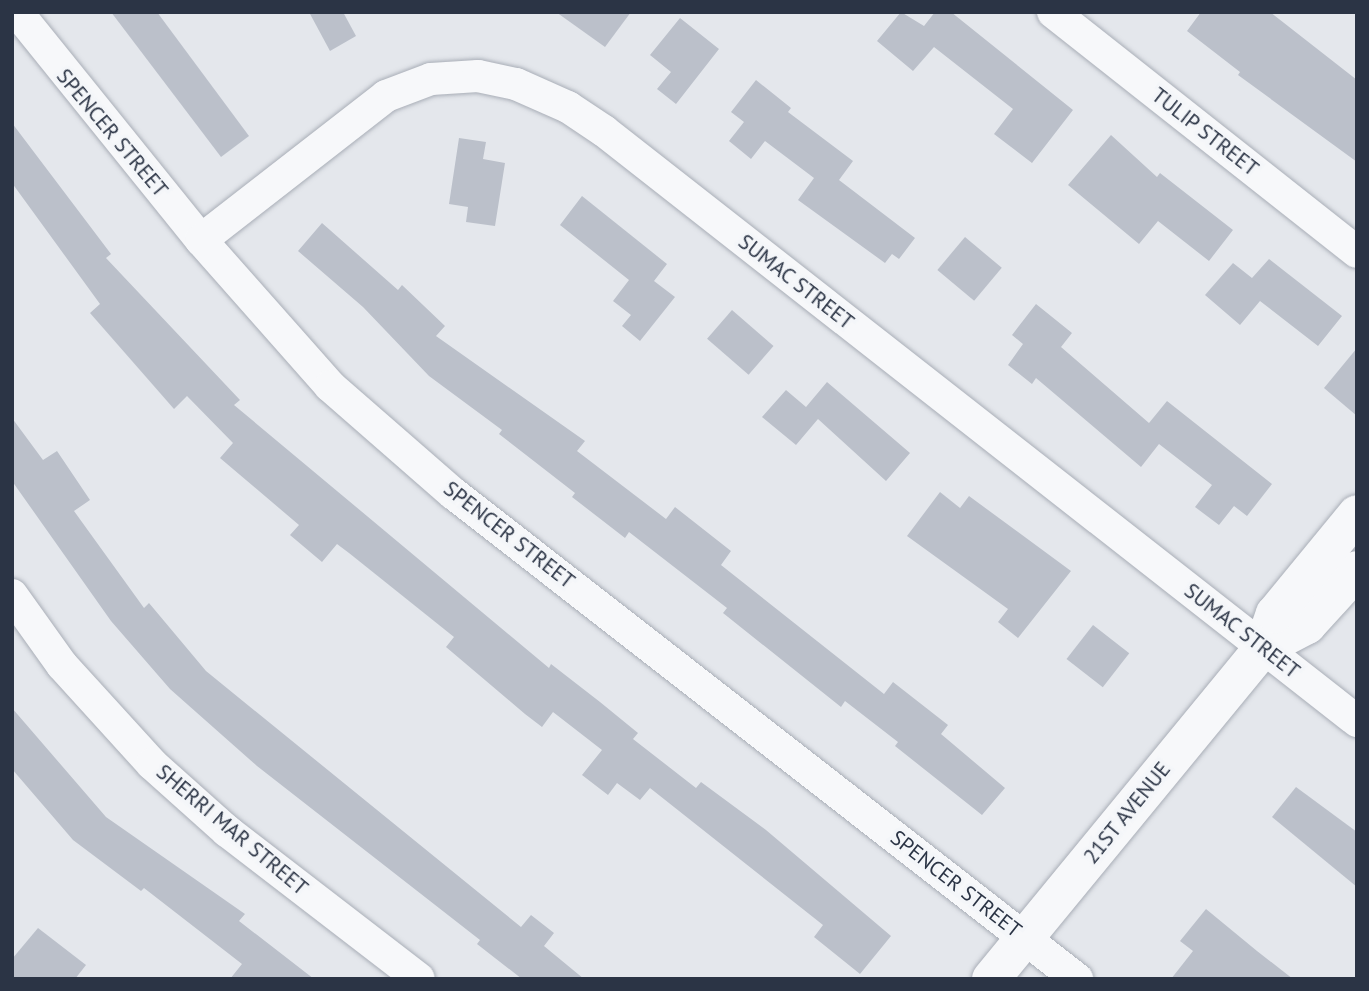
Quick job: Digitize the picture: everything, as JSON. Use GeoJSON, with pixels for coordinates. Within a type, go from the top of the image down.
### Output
{"type":"FeatureCollection","features":[{"type":"Feature","properties":{"kind":"street","name":"SPENCER STREET"},"geometry":{"type":"LineString","coordinates":[[17,12],[24,47],[330,386],[454,494],[1077,979]]}},
{"type":"Feature","properties":{"kind":"street","name":"TULIP STREET"},"geometry":{"type":"LineString","coordinates":[[1053,12],[1357,252]]}},
{"type":"Feature","properties":{"kind":"street","name":"SUMAC STREET"},"geometry":{"type":"LineString","coordinates":[[201,240],[386,96],[430,79],[478,76],[516,84],[568,107],[604,131],[1357,721]]}},
{"type":"Feature","properties":{"kind":"street","name":"21ST AVENUE"},"geometry":{"type":"LineString","coordinates":[[991,979],[1263,648],[1275,614],[1357,514]]}},
{"type":"Feature","properties":{"kind":"street","name":"21ST AVENUE"},"geometry":{"type":"LineString","coordinates":[[1263,648],[1307,625],[1357,570]]}},
{"type":"Feature","properties":{"kind":"street","name":"SHERRI MAR STREET"},"geometry":{"type":"LineString","coordinates":[[12,595],[62,665],[152,764],[227,831],[419,979]]}},
{"type":"Feature","properties":{"kind":"building"},"geometry":{"type":"Polygon","coordinates":[[[111,12],[157,12],[249,136],[221,157],[111,12]]]}},
{"type":"Feature","properties":{"kind":"building"},"geometry":{"type":"Polygon","coordinates":[[[309,12],[343,12],[356,36],[330,51],[309,12]]]}},
{"type":"Feature","properties":{"kind":"building"},"geometry":{"type":"Polygon","coordinates":[[[556,12],[631,12],[605,47],[556,12]]]}},
{"type":"Feature","properties":{"kind":"building"},"geometry":{"type":"Polygon","coordinates":[[[901,12],[924,26],[935,12],[951,12],[1073,110],[1032,163],[994,134],[1013,109],[934,47],[913,71],[877,41],[901,12]]]}},
{"type":"Feature","properties":{"kind":"building"},"geometry":{"type":"Polygon","coordinates":[[[1201,12],[1270,12],[1357,80],[1357,162],[1238,75],[1240,72],[1187,31],[1201,12]]]}},
{"type":"Feature","properties":{"kind":"building"},"geometry":{"type":"Polygon","coordinates":[[[680,18],[719,49],[676,104],[657,89],[671,72],[650,55],[680,18]]]}},
{"type":"Feature","properties":{"kind":"building"},"geometry":{"type":"Polygon","coordinates":[[[756,80],[791,108],[788,112],[853,161],[839,180],[915,238],[899,259],[892,254],[885,263],[798,200],[814,178],[765,141],[751,159],[729,141],[744,122],[731,112],[756,80]]]}},
{"type":"Feature","properties":{"kind":"building"},"geometry":{"type":"Polygon","coordinates":[[[12,123],[111,254],[106,258],[240,400],[234,405],[549,668],[551,664],[638,733],[633,739],[696,788],[701,782],[766,830],[891,936],[860,974],[814,937],[823,925],[650,788],[640,800],[617,783],[608,795],[582,775],[602,750],[553,712],[542,727],[525,714],[446,647],[454,637],[349,553],[337,544],[322,562],[290,535],[299,525],[220,458],[233,443],[187,396],[174,409],[90,313],[100,304],[12,183],[12,123]]]}},
{"type":"Feature","properties":{"kind":"building"},"geometry":{"type":"Polygon","coordinates":[[[1111,135],[1157,177],[1160,173],[1233,230],[1209,261],[1158,221],[1139,244],[1068,185],[1111,135]]]}},
{"type":"Feature","properties":{"kind":"building"},"geometry":{"type":"Polygon","coordinates":[[[459,138],[486,142],[483,159],[505,163],[495,226],[466,222],[468,207],[449,204],[459,138]]]}},
{"type":"Feature","properties":{"kind":"building"},"geometry":{"type":"Polygon","coordinates":[[[582,196],[667,264],[654,281],[675,297],[640,341],[622,326],[631,315],[613,301],[629,280],[560,225],[582,196]]]}},
{"type":"Feature","properties":{"kind":"building"},"geometry":{"type":"Polygon","coordinates":[[[322,223],[398,290],[402,285],[445,326],[436,336],[585,441],[577,451],[666,519],[675,507],[731,551],[721,565],[884,694],[893,682],[948,725],[941,734],[1005,788],[982,815],[895,746],[898,742],[845,701],[841,707],[723,613],[727,608],[629,532],[625,538],[572,497],[575,493],[499,434],[502,430],[429,376],[363,307],[298,251],[322,223]]]}},
{"type":"Feature","properties":{"kind":"building"},"geometry":{"type":"Polygon","coordinates":[[[965,237],[1002,268],[974,301],[937,270],[965,237]]]}},
{"type":"Feature","properties":{"kind":"building"},"geometry":{"type":"Polygon","coordinates":[[[1269,259],[1342,316],[1318,346],[1260,301],[1240,325],[1205,295],[1233,263],[1252,278],[1269,259]]]}},
{"type":"Feature","properties":{"kind":"building"},"geometry":{"type":"Polygon","coordinates":[[[1036,304],[1072,333],[1061,347],[1149,423],[1167,401],[1272,484],[1247,516],[1234,506],[1219,525],[1195,507],[1212,485],[1159,444],[1141,467],[1036,378],[1032,384],[1008,365],[1023,344],[1012,335],[1036,304]]]}},
{"type":"Feature","properties":{"kind":"building"},"geometry":{"type":"Polygon","coordinates":[[[732,310],[774,346],[749,375],[707,339],[732,310]]]}},
{"type":"Feature","properties":{"kind":"building"},"geometry":{"type":"Polygon","coordinates":[[[1357,348],[1357,416],[1324,388],[1357,348]]]}},
{"type":"Feature","properties":{"kind":"building"},"geometry":{"type":"Polygon","coordinates":[[[827,382],[910,453],[886,481],[818,419],[796,445],[762,417],[786,390],[806,407],[827,382]]]}},
{"type":"Feature","properties":{"kind":"building"},"geometry":{"type":"Polygon","coordinates":[[[12,418],[43,460],[57,451],[90,500],[74,511],[144,608],[149,603],[206,671],[521,927],[531,915],[554,933],[544,946],[584,979],[522,979],[477,944],[480,940],[257,766],[170,689],[111,621],[12,481],[12,418]]]}},
{"type":"Feature","properties":{"kind":"building"},"geometry":{"type":"Polygon","coordinates":[[[940,492],[960,508],[969,496],[1071,571],[1018,638],[998,622],[1008,609],[907,536],[940,492]]]}},
{"type":"Feature","properties":{"kind":"building"},"geometry":{"type":"Polygon","coordinates":[[[1093,625],[1129,653],[1103,687],[1067,659],[1093,625]]]}},
{"type":"Feature","properties":{"kind":"building"},"geometry":{"type":"Polygon","coordinates":[[[12,708],[106,817],[245,914],[239,921],[314,979],[230,979],[242,964],[144,888],[141,891],[73,840],[12,769],[12,708]]]}},
{"type":"Feature","properties":{"kind":"building"},"geometry":{"type":"Polygon","coordinates":[[[1296,787],[1357,832],[1357,887],[1272,817],[1296,787]]]}},
{"type":"Feature","properties":{"kind":"building"},"geometry":{"type":"Polygon","coordinates":[[[1206,909],[1293,979],[1171,979],[1193,951],[1180,941],[1206,909]]]}},
{"type":"Feature","properties":{"kind":"building"},"geometry":{"type":"Polygon","coordinates":[[[38,928],[86,965],[75,979],[12,979],[12,959],[38,928]]]}}]}
